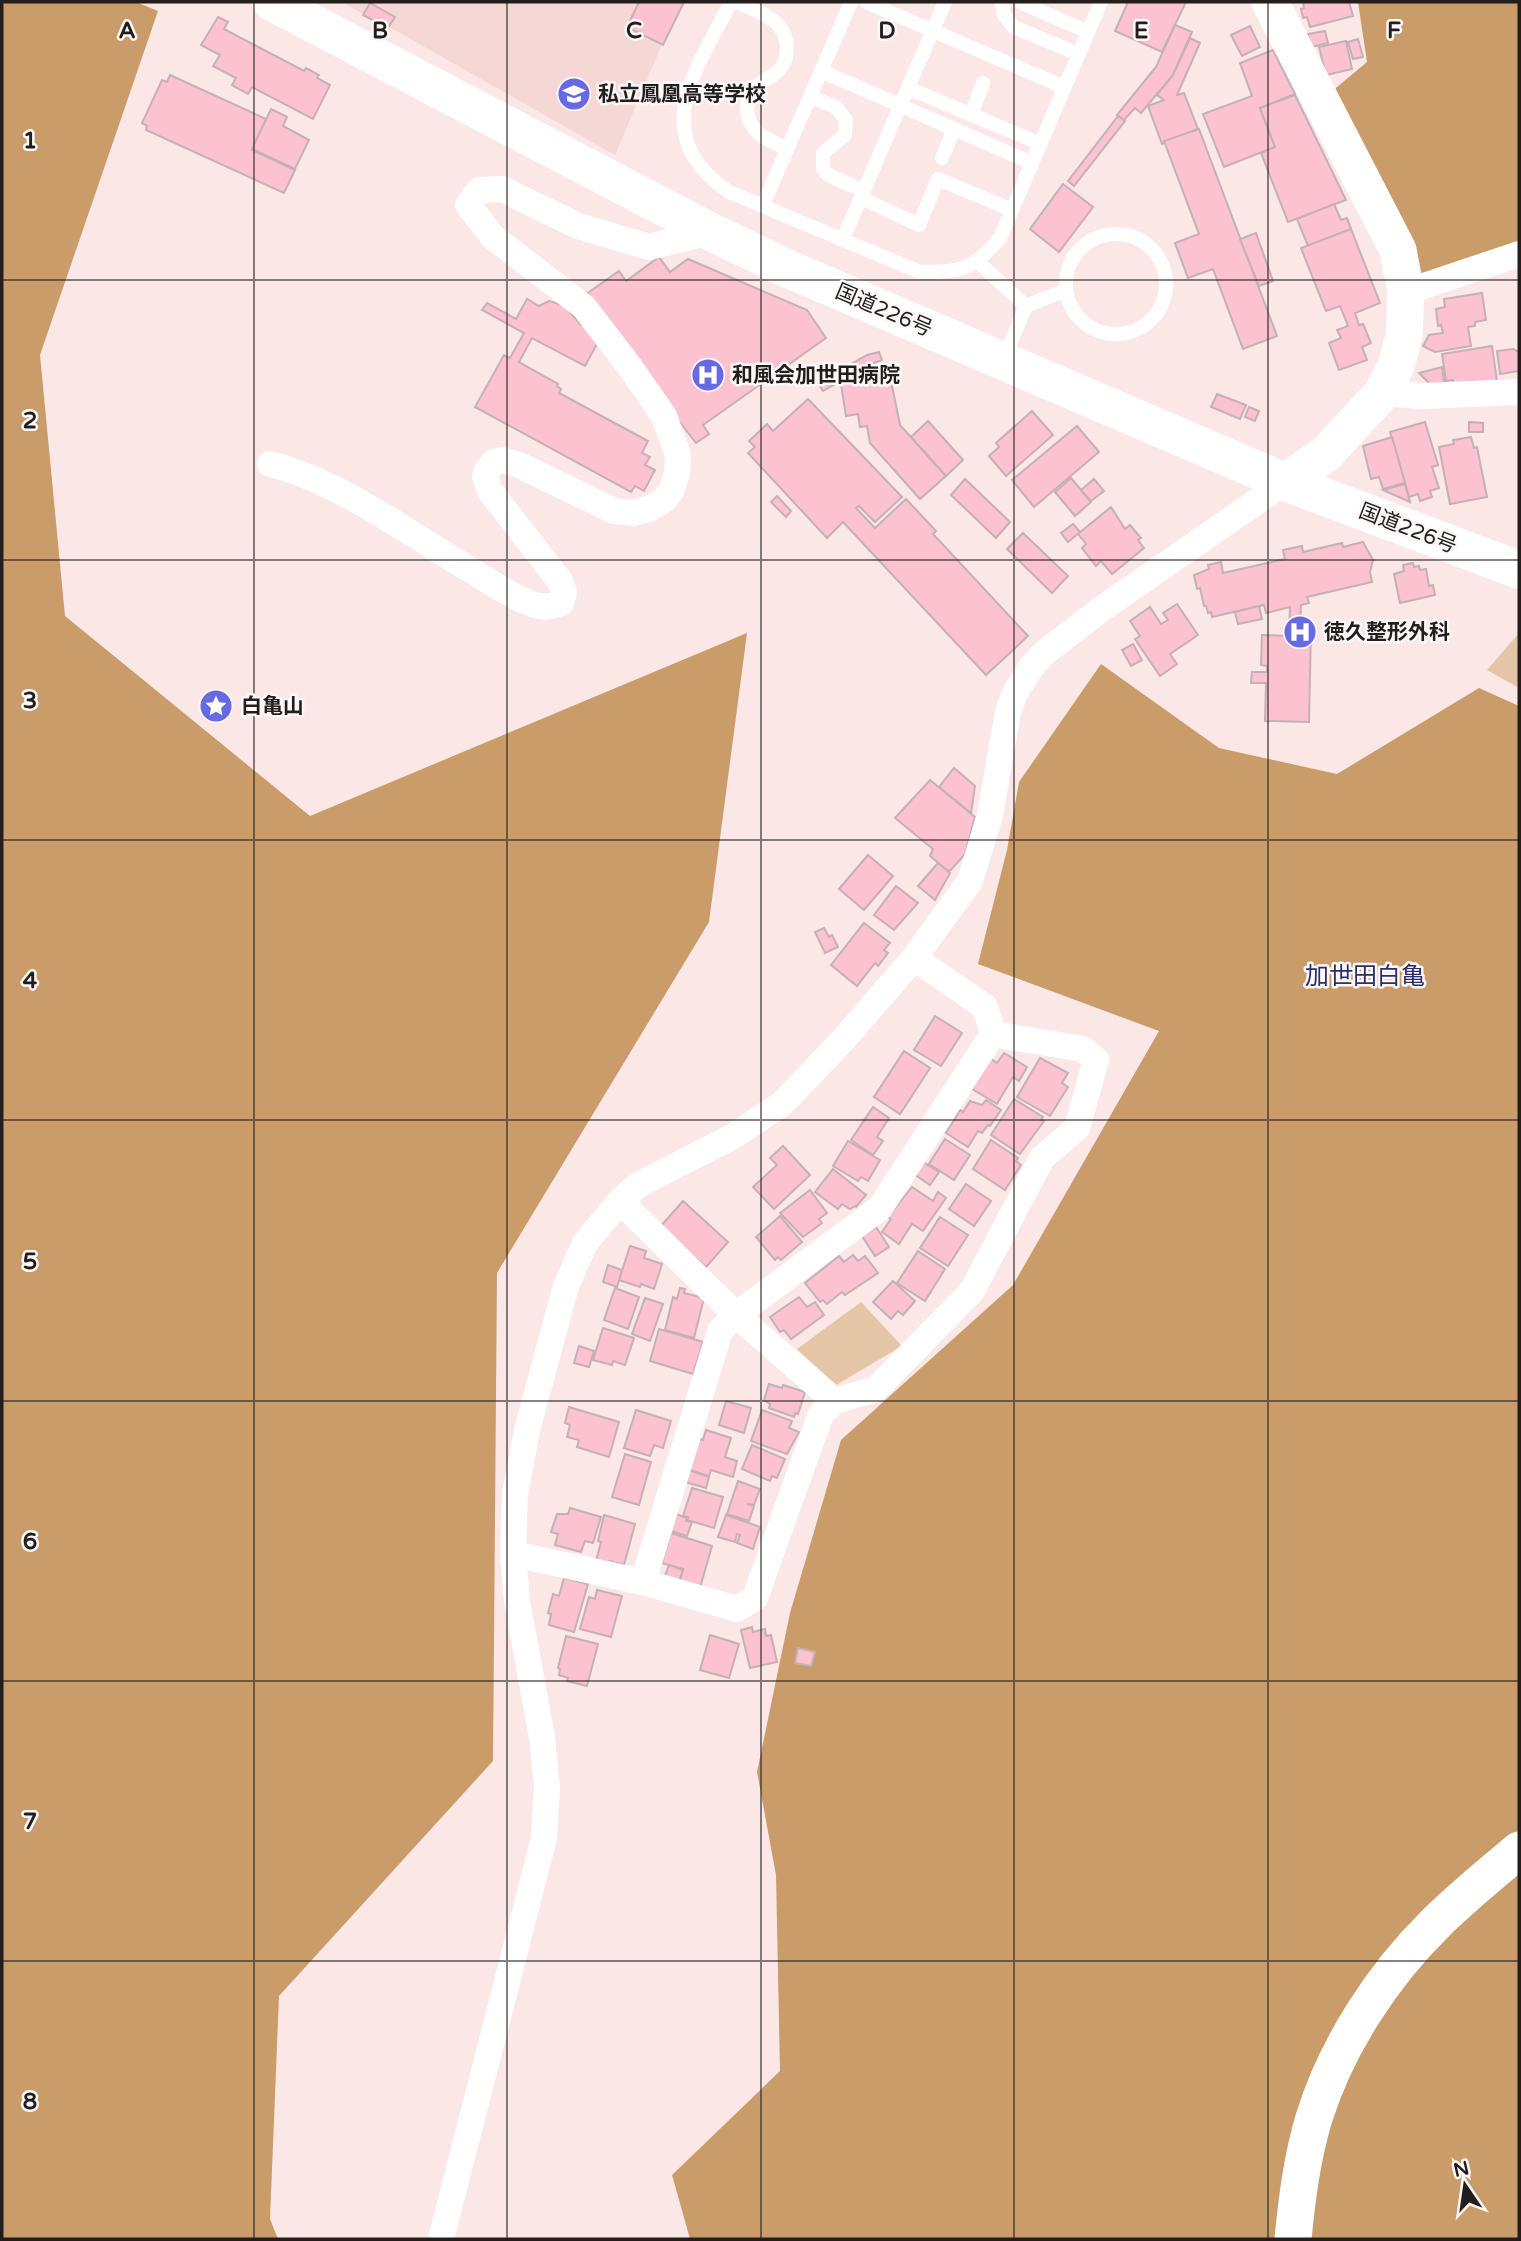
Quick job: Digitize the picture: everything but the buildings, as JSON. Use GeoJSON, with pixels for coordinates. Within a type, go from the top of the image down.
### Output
{"type":"FeatureCollection","features":[{"type":"Feature","properties":{"kind":"highway","name":"国道226号"},"geometry":{"type":"LineString","coordinates":[[272,2],[710,232],[784,267],[1285,482],[1519,570]]}},
{"type":"Feature","properties":{"kind":"street"},"geometry":{"type":"LineString","coordinates":[[441,2239],[544,1838],[547,1787],[542,1737],[517,1601],[513,1554],[515,1494],[527,1430],[566,1286],[585,1242],[620,1201],[638,1185],[732,1137],[782,1104],[844,1039],[914,958],[970,881],[989,816],[1008,712],[1015,693],[1032,666],[1055,643],[1100,610],[1326,454],[1382,393],[1396,366],[1404,336],[1405,292],[1398,250],[1270,2]]}},
{"type":"Feature","properties":{"kind":"street"},"geometry":{"type":"LineString","coordinates":[[270,464],[287,468],[344,494],[514,595],[536,605],[551,606],[561,603],[564,592],[560,581],[490,491],[485,477],[487,470],[494,462],[502,460],[614,511],[634,513],[651,508],[664,500],[672,489],[677,473],[678,455],[664,416],[584,307],[493,237],[468,205],[479,190],[502,189],[578,226],[649,247],[710,232]]}},
{"type":"Feature","properties":{"kind":"street"},"geometry":{"type":"LineString","coordinates":[[1405,292],[1519,254]]}},
{"type":"Feature","properties":{"kind":"street"},"geometry":{"type":"LineString","coordinates":[[1382,393],[1422,396],[1519,392]]}},
{"type":"Feature","properties":{"kind":"street"},"geometry":{"type":"LineString","coordinates":[[643,1582],[720,1331],[736,1315],[880,1208],[993,1034],[985,1007],[914,958]]}},
{"type":"Feature","properties":{"kind":"street"},"geometry":{"type":"LineString","coordinates":[[513,1554],[643,1582],[737,1609],[755,1598],[821,1414],[835,1401],[876,1390],[972,1291],[1042,1158],[1076,1128],[1096,1060],[1083,1049],[993,1034]]}},
{"type":"Feature","properties":{"kind":"street"},"geometry":{"type":"LineString","coordinates":[[620,1201],[736,1315],[835,1401]]}},
{"type":"Feature","properties":{"kind":"street"},"geometry":{"type":"LineString","coordinates":[[1293,2239],[1304,2160],[1312,2127],[1342,2051],[1380,1990],[1426,1934],[1519,1850]]}},
{"type":"Feature","properties":{"kind":"lane"},"geometry":{"type":"LineString","coordinates":[[730,2],[692,80],[685,102],[683,121],[686,142],[698,166],[729,192],[920,272],[945,272],[969,267],[978,262],[1000,238],[1101,2]]}},
{"type":"Feature","properties":{"kind":"lane"},"geometry":{"type":"LineString","coordinates":[[737,2],[774,21],[784,34],[787,56],[784,64],[778,72],[755,87],[747,103],[747,114],[756,132],[787,149]]}},
{"type":"Feature","properties":{"kind":"lane"},"geometry":{"type":"LineString","coordinates":[[763,205],[850,2]]}},
{"type":"Feature","properties":{"kind":"lane"},"geometry":{"type":"LineString","coordinates":[[866,2],[1064,87]]}},
{"type":"Feature","properties":{"kind":"lane"},"geometry":{"type":"LineString","coordinates":[[843,239],[945,2]]}},
{"type":"Feature","properties":{"kind":"lane"},"geometry":{"type":"LineString","coordinates":[[1002,2],[1004,15],[1014,27],[1078,54]]}},
{"type":"Feature","properties":{"kind":"lane"},"geometry":{"type":"LineString","coordinates":[[1022,3],[1040,6],[1088,32]]}},
{"type":"Feature","properties":{"kind":"lane"},"geometry":{"type":"LineString","coordinates":[[821,71],[1032,163]]}},
{"type":"Feature","properties":{"kind":"lane"},"geometry":{"type":"LineString","coordinates":[[971,115],[983,83]]}},
{"type":"Feature","properties":{"kind":"lane"},"geometry":{"type":"LineString","coordinates":[[908,88],[1041,144]]}},
{"type":"Feature","properties":{"kind":"lane"},"geometry":{"type":"LineString","coordinates":[[810,97],[836,107],[846,120],[845,135],[823,153],[823,169],[828,175],[862,195],[919,225],[938,179],[1012,209]]}},
{"type":"Feature","properties":{"kind":"lane"},"geometry":{"type":"LineString","coordinates":[[942,158],[954,129]]}},
{"type":"Feature","properties":{"kind":"lane"},"geometry":{"type":"LineString","coordinates":[[1118,234],[1134,238],[1153,251],[1164,271],[1166,287],[1163,302],[1155,316],[1143,326],[1129,332],[1113,334],[1096,330],[1082,321],[1072,307],[1066,290],[1067,273],[1074,257],[1086,245],[1101,236],[1118,234]]}},
{"type":"Feature","properties":{"kind":"lane"},"geometry":{"type":"LineString","coordinates":[[978,262],[1026,306]]}},
{"type":"Feature","properties":{"kind":"lane"},"geometry":{"type":"LineString","coordinates":[[1002,361],[1026,306],[1066,290]]}},
{"type":"Feature","properties":{"kind":"shaded area"},"geometry":{"type":"Polygon","coordinates":[[[2,2],[136,2],[158,11],[40,355],[65,616],[310,816],[747,633],[709,922],[497,1273],[493,1761],[279,1996],[270,2219],[278,2239],[2,2239],[2,2]]]}},
{"type":"Feature","properties":{"kind":"shaded area","name":"私立鳳凰高等学校"},"geometry":{"type":"Polygon","coordinates":[[[341,2],[680,2],[615,155],[341,2]]]}},
{"type":"Feature","properties":{"kind":"shaded area"},"geometry":{"type":"Polygon","coordinates":[[[1358,2],[1519,2],[1519,253],[1417,275],[1331,92],[1367,62],[1358,2]]]}},
{"type":"Feature","properties":{"kind":"shaded area"},"geometry":{"type":"Polygon","coordinates":[[[1519,633],[1519,688],[1487,670],[1519,633]]]}},
{"type":"Feature","properties":{"kind":"shaded area"},"geometry":{"type":"Polygon","coordinates":[[[1101,664],[1219,748],[1337,774],[1479,688],[1519,706],[1519,2239],[690,2239],[672,2175],[780,2071],[776,1875],[757,1772],[790,1613],[841,1440],[1013,1285],[1159,1031],[978,964],[1007,850],[1019,782],[1101,664]]]}},
{"type":"Feature","properties":{"kind":"shaded area"},"geometry":{"type":"Polygon","coordinates":[[[861,1302],[902,1346],[836,1385],[797,1349],[861,1302]]]}},
{"type":"Feature","properties":{"kind":"place","name":"私立鳳凰高等学校"},"geometry":{"type":"Point","coordinates":[574,94]}},
{"type":"Feature","properties":{"kind":"place","name":"和風会加世田病院"},"geometry":{"type":"Point","coordinates":[708,375]}},
{"type":"Feature","properties":{"kind":"place","name":"徳久整形外科"},"geometry":{"type":"Point","coordinates":[1300,632]}},
{"type":"Feature","properties":{"kind":"place","name":"白亀山"},"geometry":{"type":"Point","coordinates":[216,706]}},
{"type":"Feature","properties":{"kind":"district","name":"加世田白亀"},"geometry":{"type":"Point","coordinates":[1365,976]}}]}
